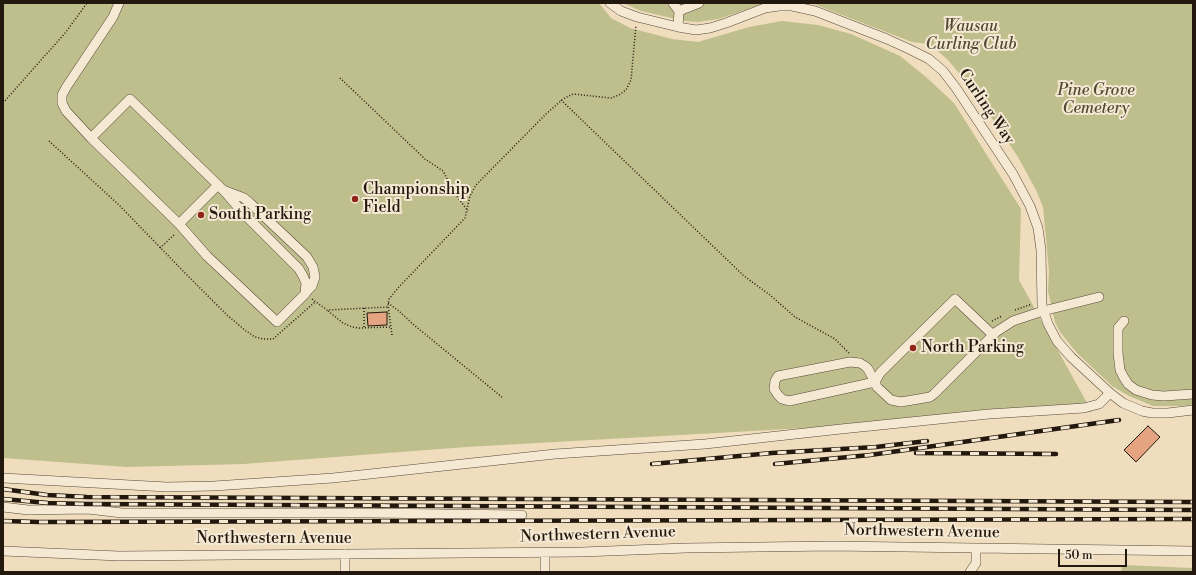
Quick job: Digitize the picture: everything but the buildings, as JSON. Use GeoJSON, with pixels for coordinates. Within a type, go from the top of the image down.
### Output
{"type":"FeatureCollection","features":[{"type":"Feature","properties":{"kind":"street"},"geometry":{"type":"LineString","coordinates":[[119,3],[113,17],[67,86],[62,96],[62,103],[66,111],[91,138],[180,226],[207,256],[277,322],[305,294],[313,283],[315,277],[313,267],[309,260],[250,202],[237,194],[220,187]]}},
{"type":"Feature","properties":{"kind":"street","name":"Curling Way"},"geometry":{"type":"LineString","coordinates":[[610,3],[621,11],[638,18],[696,30],[710,28],[773,7],[803,6],[909,48],[929,59],[947,76],[1013,174],[1030,206],[1038,228],[1041,246],[1041,296],[1043,311],[1053,334],[1063,349],[1110,393],[1123,403],[1142,411],[1163,414],[1193,410]]}},
{"type":"Feature","properties":{"kind":"street"},"geometry":{"type":"LineString","coordinates":[[678,27],[676,7],[700,3]]}},
{"type":"Feature","properties":{"kind":"street"},"geometry":{"type":"LineString","coordinates":[[91,138],[130,99],[220,187],[244,214],[298,269],[306,284],[305,294]]}},
{"type":"Feature","properties":{"kind":"street"},"geometry":{"type":"LineString","coordinates":[[180,226],[220,187]]}},
{"type":"Feature","properties":{"kind":"street"},"geometry":{"type":"LineString","coordinates":[[993,335],[955,299],[880,373],[875,382],[789,401],[782,399],[774,389],[778,376],[850,362],[865,366],[868,369],[875,382],[877,387],[891,400],[901,402],[930,397],[993,335],[1013,321],[1043,311],[1099,297]]}},
{"type":"Feature","properties":{"kind":"street"},"geometry":{"type":"LineString","coordinates":[[1124,321],[1118,328],[1117,333],[1120,370],[1126,381],[1136,390],[1152,395],[1164,396],[1193,394]]}},
{"type":"Feature","properties":{"kind":"street"},"geometry":{"type":"LineString","coordinates":[[3,478],[167,487],[214,486],[333,478],[555,454],[705,444],[989,414],[1093,406],[1101,403],[1110,393]]}},
{"type":"Feature","properties":{"kind":"street"},"geometry":{"type":"LineString","coordinates":[[3,507],[28,510],[88,509],[122,513],[370,513],[522,515]]}},
{"type":"Feature","properties":{"kind":"street","name":"Northwestern Avenue"},"geometry":{"type":"LineString","coordinates":[[3,551],[96,556],[545,553],[686,548],[832,546],[1193,551]]}},
{"type":"Feature","properties":{"kind":"street"},"geometry":{"type":"LineString","coordinates":[[970,572],[976,563],[976,548]]}},
{"type":"Feature","properties":{"kind":"street"},"geometry":{"type":"LineString","coordinates":[[545,553],[545,572]]}},
{"type":"Feature","properties":{"kind":"street"},"geometry":{"type":"LineString","coordinates":[[345,554],[345,572]]}},
{"type":"Feature","properties":{"kind":"path"},"geometry":{"type":"LineString","coordinates":[[3,103],[66,32],[87,3]]}},
{"type":"Feature","properties":{"kind":"path"},"geometry":{"type":"LineString","coordinates":[[392,335],[388,307],[389,299],[466,218],[470,196],[476,185],[561,100],[573,94],[611,98],[626,90],[631,80],[634,42],[638,18]]}},
{"type":"Feature","properties":{"kind":"path"},"geometry":{"type":"LineString","coordinates":[[340,78],[425,159],[443,171],[468,211]]}},
{"type":"Feature","properties":{"kind":"path"},"geometry":{"type":"LineString","coordinates":[[561,100],[744,276],[770,295],[795,317],[840,343],[856,363]]}},
{"type":"Feature","properties":{"kind":"path"},"geometry":{"type":"LineString","coordinates":[[49,141],[119,205],[227,315],[246,331],[259,339],[273,339],[315,302]]}},
{"type":"Feature","properties":{"kind":"path"},"geometry":{"type":"LineString","coordinates":[[160,248],[180,226]]}},
{"type":"Feature","properties":{"kind":"path"},"geometry":{"type":"LineString","coordinates":[[305,294],[348,325],[356,328],[391,327]]}},
{"type":"Feature","properties":{"kind":"path"},"geometry":{"type":"LineString","coordinates":[[388,303],[400,311],[414,325],[503,398]]}},
{"type":"Feature","properties":{"kind":"path"},"geometry":{"type":"LineString","coordinates":[[327,310],[388,307]]}},
{"type":"Feature","properties":{"kind":"path"},"geometry":{"type":"LineString","coordinates":[[364,308],[364,328]]}},
{"type":"Feature","properties":{"kind":"green space"},"geometry":{"type":"Polygon","coordinates":[[[3,3],[599,3],[611,18],[630,28],[672,39],[698,42],[749,27],[782,21],[818,25],[851,34],[900,56],[926,77],[954,103],[1021,209],[1019,280],[1092,412],[466,447],[244,464],[127,467],[3,458],[3,3]]]}},
{"type":"Feature","properties":{"kind":"green space"},"geometry":{"type":"Polygon","coordinates":[[[623,3],[765,3],[719,19],[698,22],[685,21],[641,11],[623,3]]]}},
{"type":"Feature","properties":{"kind":"green space","name":"Pine Grove Cemetery"},"geometry":{"type":"Polygon","coordinates":[[[811,3],[1193,3],[1193,405],[1153,406],[1129,396],[1112,386],[1077,353],[1060,332],[1055,322],[1048,291],[1049,271],[1043,207],[1036,190],[1018,157],[985,108],[969,85],[948,60],[928,44],[912,42],[811,3]]]}},
{"type":"Feature","properties":{"kind":"green space"},"geometry":{"type":"Polygon","coordinates":[[[1122,565],[1193,568],[1193,572],[1121,572],[1122,565]]]}},
{"type":"Feature","properties":{"kind":"railway"},"geometry":{"type":"LineString","coordinates":[[775,464],[870,455],[1119,420]]}},
{"type":"Feature","properties":{"kind":"railway"},"geometry":{"type":"LineString","coordinates":[[652,464],[772,453],[876,447],[927,441]]}},
{"type":"Feature","properties":{"kind":"railway"},"geometry":{"type":"LineString","coordinates":[[916,453],[1056,454]]}},
{"type":"Feature","properties":{"kind":"railway"},"geometry":{"type":"LineString","coordinates":[[3,489],[47,495],[87,497],[1193,502]]}},
{"type":"Feature","properties":{"kind":"railway"},"geometry":{"type":"LineString","coordinates":[[3,499],[48,503],[87,504],[1193,510]]}},
{"type":"Feature","properties":{"kind":"railway"},"geometry":{"type":"LineString","coordinates":[[3,521],[1193,519]]}},
{"type":"Feature","properties":{"kind":"place","name":"Championship Field"},"geometry":{"type":"Point","coordinates":[355,199]}},
{"type":"Feature","properties":{"kind":"place","name":"South Parking"},"geometry":{"type":"Point","coordinates":[201,215]}},
{"type":"Feature","properties":{"kind":"place","name":"North Parking"},"geometry":{"type":"Point","coordinates":[913,348]}},
{"type":"Feature","properties":{"kind":"park label","name":"Wausau Curling Club"},"geometry":{"type":"Point","coordinates":[971,36]}}]}
